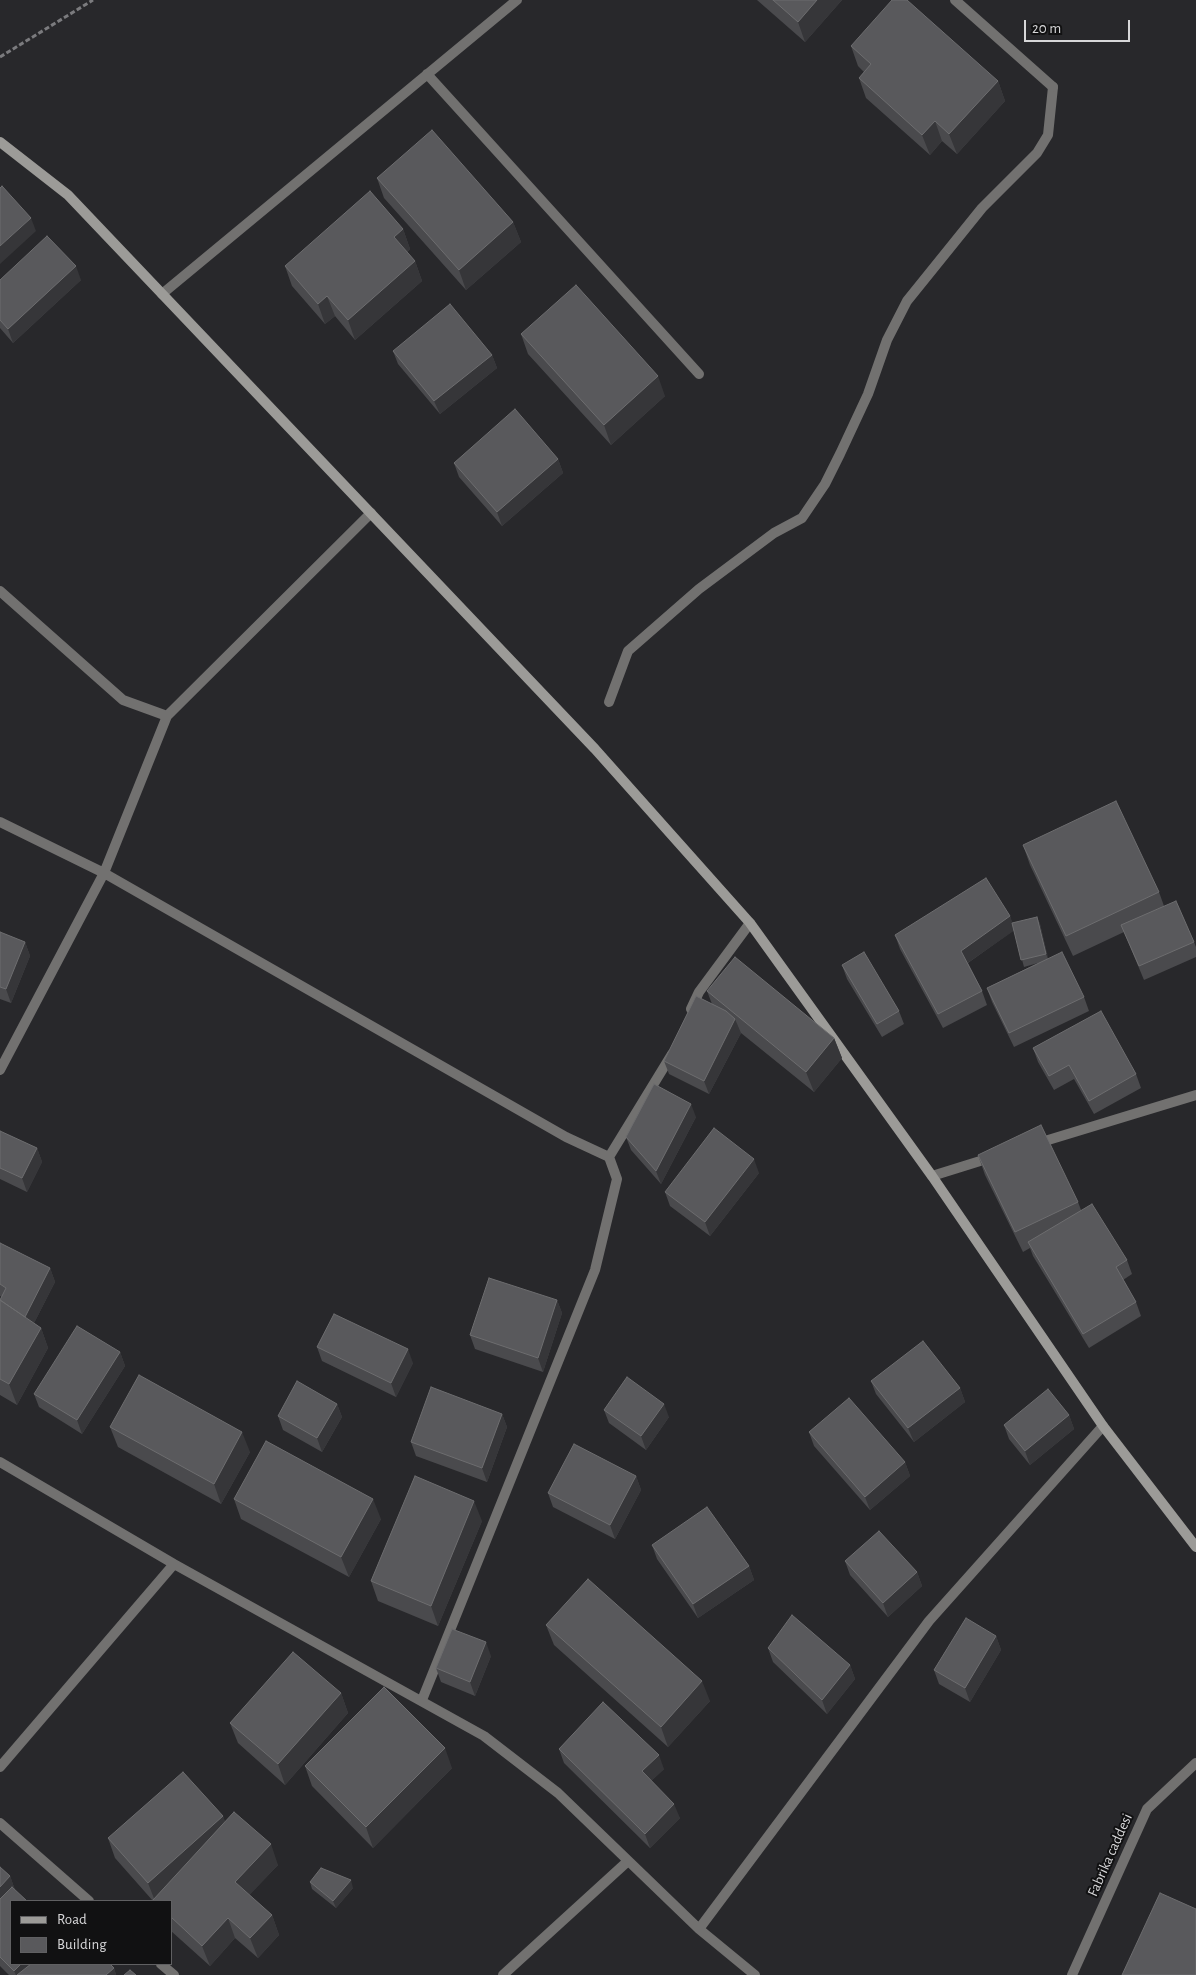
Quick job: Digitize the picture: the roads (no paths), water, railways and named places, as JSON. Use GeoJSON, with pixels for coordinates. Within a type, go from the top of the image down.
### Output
{"type":"FeatureCollection","features":[{"type":"Feature","properties":{"kind":"street"},"geometry":{"type":"LineString","coordinates":[[162,294],[517,0]]}},
{"type":"Feature","properties":{"kind":"street"},"geometry":{"type":"LineString","coordinates":[[609,702],[628,651],[700,589],[774,533],[802,518],[825,484],[868,394],[887,340],[908,301],[982,208],[1037,152],[1048,135],[1053,87],[955,0]]}},
{"type":"Feature","properties":{"kind":"street"},"geometry":{"type":"LineString","coordinates":[[427,74],[700,374]]}},
{"type":"Feature","properties":{"kind":"street"},"geometry":{"type":"LineString","coordinates":[[0,142],[68,196],[595,748],[750,923],[932,1176],[1103,1426],[1196,1547]]}},
{"type":"Feature","properties":{"kind":"street"},"geometry":{"type":"LineString","coordinates":[[0,1070],[104,873],[167,716],[371,513]]}},
{"type":"Feature","properties":{"kind":"street"},"geometry":{"type":"LineString","coordinates":[[0,591],[123,700],[167,716]]}},
{"type":"Feature","properties":{"kind":"street"},"geometry":{"type":"LineString","coordinates":[[0,822],[104,873],[566,1137],[609,1157],[617,1179],[595,1270],[422,1700]]}},
{"type":"Feature","properties":{"kind":"street"},"geometry":{"type":"LineString","coordinates":[[688,1018],[699,992],[750,923]]}},
{"type":"Feature","properties":{"kind":"street"},"geometry":{"type":"LineString","coordinates":[[609,1157],[668,1062],[676,1044]]}},
{"type":"Feature","properties":{"kind":"street"},"geometry":{"type":"LineString","coordinates":[[1026,1147],[1196,1095]]}},
{"type":"Feature","properties":{"kind":"street"},"geometry":{"type":"LineString","coordinates":[[932,1176],[1007,1153]]}},
{"type":"Feature","properties":{"kind":"street"},"geometry":{"type":"LineString","coordinates":[[699,1929],[929,1621],[1103,1426]]}},
{"type":"Feature","properties":{"kind":"street"},"geometry":{"type":"LineString","coordinates":[[0,1462],[174,1564],[484,1736],[558,1793],[699,1929],[755,1975]]}},
{"type":"Feature","properties":{"kind":"street"},"geometry":{"type":"LineString","coordinates":[[0,1767],[174,1564]]}},
{"type":"Feature","properties":{"kind":"street","name":"Fabrika caddesi"},"geometry":{"type":"LineString","coordinates":[[1072,1975],[1148,1809],[1196,1763]]}},
{"type":"Feature","properties":{"kind":"street"},"geometry":{"type":"LineString","coordinates":[[0,1823],[88,1900]]}},
{"type":"Feature","properties":{"kind":"street"},"geometry":{"type":"LineString","coordinates":[[503,1975],[628,1861]]}},
{"type":"Feature","properties":{"kind":"street"},"geometry":{"type":"LineString","coordinates":[[162,1965],[174,1975]]}}]}
